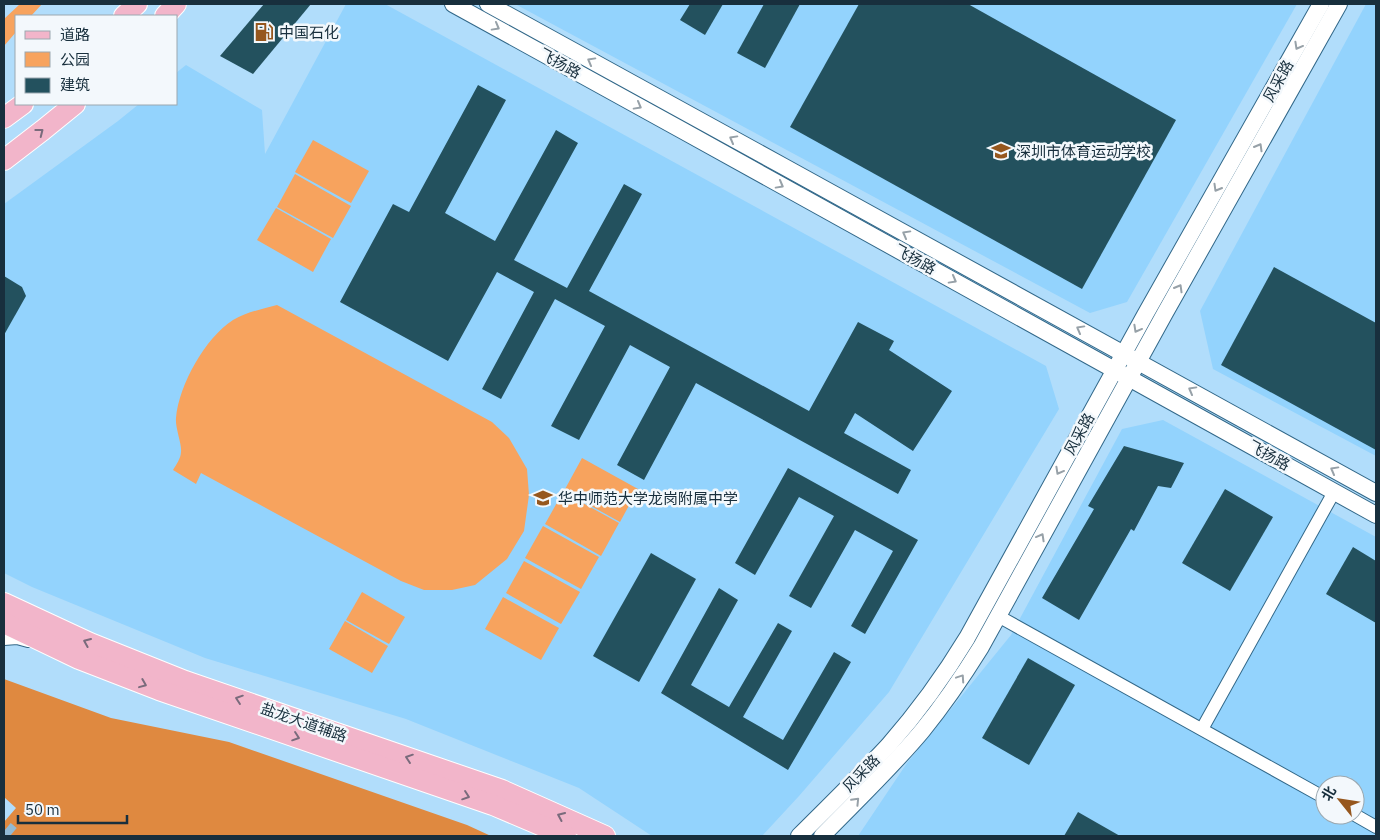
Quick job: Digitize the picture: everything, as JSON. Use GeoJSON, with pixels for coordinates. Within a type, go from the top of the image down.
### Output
{"type":"FeatureCollection","features":[{"type":"Feature","properties":{"kind":"main road"},"geometry":{"type":"LineString","coordinates":[[125,15],[137,4]]}},
{"type":"Feature","properties":{"kind":"main road"},"geometry":{"type":"LineString","coordinates":[[166,15],[176,4]]}},
{"type":"Feature","properties":{"kind":"main road"},"geometry":{"type":"LineString","coordinates":[[4,118],[21,105]]}},
{"type":"Feature","properties":{"kind":"main road"},"geometry":{"type":"LineString","coordinates":[[4,160],[74,105]]}},
{"type":"Feature","properties":{"kind":"main road","name":"盐龙大道辅路"},"geometry":{"type":"LineString","coordinates":[[4,603],[90,643],[169,675],[502,790],[605,836]]}},
{"type":"Feature","properties":{"kind":"main road","name":"盐龙大道辅路"},"geometry":{"type":"LineString","coordinates":[[4,623],[79,659],[159,690],[493,805],[566,836]]}},
{"type":"Feature","properties":{"kind":"street","name":"飞扬路"},"geometry":{"type":"LineString","coordinates":[[453,4],[1376,515]]}},
{"type":"Feature","properties":{"kind":"street","name":"飞扬路"},"geometry":{"type":"LineString","coordinates":[[488,4],[1376,493]]}},
{"type":"Feature","properties":{"kind":"street","name":"风采路"},"geometry":{"type":"LineString","coordinates":[[799,836],[887,746],[954,660],[1131,357],[1321,4]]}},
{"type":"Feature","properties":{"kind":"street","name":"风采路"},"geometry":{"type":"LineString","coordinates":[[1131,357],[1339,4]]}},
{"type":"Feature","properties":{"kind":"street","name":"风采路"},"geometry":{"type":"LineString","coordinates":[[822,836],[900,756],[966,671],[998,616],[1122,373]]}},
{"type":"Feature","properties":{"kind":"street"},"geometry":{"type":"LineString","coordinates":[[1202,729],[1334,492]]}},
{"type":"Feature","properties":{"kind":"street"},"geometry":{"type":"LineString","coordinates":[[998,616],[1315,792]]}},
{"type":"Feature","properties":{"kind":"street"},"geometry":{"type":"LineString","coordinates":[[4,639],[17,638],[49,646]]}},
{"type":"Feature","properties":{"kind":"street"},"geometry":{"type":"LineString","coordinates":[[1365,821],[1376,827]]}},
{"type":"Feature","properties":{"kind":"shaded area","name":"华中师范大学龙岗附属中学"},"geometry":{"type":"Polygon","coordinates":[[[346,4],[385,4],[1046,366],[1059,409],[889,692],[762,836],[652,836],[579,788],[406,719],[205,658],[32,587],[4,573],[4,204],[138,105],[178,105],[178,71],[186,65],[262,110],[265,154],[346,4]]]}},
{"type":"Feature","properties":{"kind":"shaded area","name":"深圳市体育运动学校"},"geometry":{"type":"Polygon","coordinates":[[[515,4],[1297,4],[1127,302],[1090,313],[515,4]]]}},
{"type":"Feature","properties":{"kind":"shaded area"},"geometry":{"type":"Polygon","coordinates":[[[1366,4],[1376,4],[1376,456],[1213,369],[1200,311],[1366,4]]]}},
{"type":"Feature","properties":{"kind":"shaded area"},"geometry":{"type":"Polygon","coordinates":[[[1163,420],[1376,537],[1376,836],[858,836],[907,763],[1011,635],[1122,429],[1163,420]]]}},
{"type":"Feature","properties":{"kind":"shaded area"},"geometry":{"type":"Polygon","coordinates":[[[4,679],[111,718],[229,742],[467,825],[491,836],[4,836],[4,822],[16,808],[4,797],[4,679]]]}},
{"type":"Feature","properties":{"kind":"green space"},"geometry":{"type":"Polygon","coordinates":[[[20,4],[42,4],[32,15],[15,15],[15,33],[4,46],[4,19],[20,4]]]}},
{"type":"Feature","properties":{"kind":"green space"},"geometry":{"type":"Polygon","coordinates":[[[313,140],[369,171],[351,203],[295,172],[313,140]]]}},
{"type":"Feature","properties":{"kind":"green space"},"geometry":{"type":"Polygon","coordinates":[[[295,174],[351,206],[333,238],[277,207],[295,174]]]}},
{"type":"Feature","properties":{"kind":"green space"},"geometry":{"type":"Polygon","coordinates":[[[276,208],[331,239],[313,272],[257,240],[276,208]]]}},
{"type":"Feature","properties":{"kind":"green space"},"geometry":{"type":"Polygon","coordinates":[[[277,305],[492,422],[509,438],[527,469],[529,495],[524,531],[507,559],[475,585],[452,590],[424,590],[401,581],[201,473],[196,484],[173,470],[181,452],[176,422],[178,405],[188,377],[203,350],[233,320],[277,305]]]}},
{"type":"Feature","properties":{"kind":"green space"},"geometry":{"type":"Polygon","coordinates":[[[582,458],[638,489],[620,522],[564,491],[582,458]]]}},
{"type":"Feature","properties":{"kind":"green space"},"geometry":{"type":"Polygon","coordinates":[[[563,492],[619,523],[601,556],[545,524],[563,492]]]}},
{"type":"Feature","properties":{"kind":"green space"},"geometry":{"type":"Polygon","coordinates":[[[543,526],[599,557],[581,589],[525,558],[543,526]]]}},
{"type":"Feature","properties":{"kind":"green space"},"geometry":{"type":"Polygon","coordinates":[[[524,561],[580,592],[561,624],[506,593],[524,561]]]}},
{"type":"Feature","properties":{"kind":"green space"},"geometry":{"type":"Polygon","coordinates":[[[362,592],[405,617],[389,644],[346,620],[362,592]]]}},
{"type":"Feature","properties":{"kind":"green space"},"geometry":{"type":"Polygon","coordinates":[[[503,597],[559,628],[541,660],[485,629],[503,597]]]}},
{"type":"Feature","properties":{"kind":"green space"},"geometry":{"type":"Polygon","coordinates":[[[345,621],[388,646],[372,673],[329,649],[345,621]]]}},
{"type":"Feature","properties":{"kind":"building","name":"中国石化"},"geometry":{"type":"Polygon","coordinates":[[[264,4],[311,4],[253,74],[220,56],[264,4]]]}},
{"type":"Feature","properties":{"kind":"building"},"geometry":{"type":"Polygon","coordinates":[[[690,4],[723,4],[705,35],[680,20],[690,4]]]}},
{"type":"Feature","properties":{"kind":"building"},"geometry":{"type":"Polygon","coordinates":[[[764,4],[800,4],[765,68],[737,53],[764,4]]]}},
{"type":"Feature","properties":{"kind":"building"},"geometry":{"type":"Polygon","coordinates":[[[859,4],[968,4],[1176,120],[1082,289],[790,127],[859,4]]]}},
{"type":"Feature","properties":{"kind":"building"},"geometry":{"type":"Polygon","coordinates":[[[478,85],[506,100],[445,213],[495,241],[556,130],[578,143],[514,260],[567,288],[624,184],[642,194],[589,291],[809,411],[858,322],[894,341],[889,350],[952,391],[913,451],[855,413],[844,433],[911,470],[898,494],[696,383],[644,480],[617,465],[670,367],[630,345],[579,440],[551,426],[605,326],[555,299],[501,399],[482,389],[534,292],[497,272],[448,361],[340,302],[393,204],[409,212],[478,85]]]}},
{"type":"Feature","properties":{"kind":"building"},"geometry":{"type":"Polygon","coordinates":[[[1274,267],[1376,323],[1376,450],[1221,365],[1274,267]]]}},
{"type":"Feature","properties":{"kind":"building"},"geometry":{"type":"Polygon","coordinates":[[[4,276],[22,287],[26,296],[4,335],[4,276]]]}},
{"type":"Feature","properties":{"kind":"building"},"geometry":{"type":"Polygon","coordinates":[[[1124,446],[1184,463],[1171,488],[1158,486],[1134,531],[1131,529],[1079,620],[1042,598],[1094,509],[1088,506],[1124,446]]]}},
{"type":"Feature","properties":{"kind":"building"},"geometry":{"type":"Polygon","coordinates":[[[788,468],[918,540],[865,634],[851,626],[893,551],[855,530],[811,608],[789,596],[834,516],[799,497],[755,575],[735,563],[788,468]]]}},
{"type":"Feature","properties":{"kind":"building"},"geometry":{"type":"Polygon","coordinates":[[[1225,489],[1273,517],[1230,591],[1182,563],[1225,489]]]}},
{"type":"Feature","properties":{"kind":"building"},"geometry":{"type":"Polygon","coordinates":[[[1353,547],[1376,561],[1376,623],[1326,594],[1353,547]]]}},
{"type":"Feature","properties":{"kind":"building"},"geometry":{"type":"Polygon","coordinates":[[[651,553],[696,579],[639,682],[593,656],[651,553]]]}},
{"type":"Feature","properties":{"kind":"building"},"geometry":{"type":"Polygon","coordinates":[[[719,588],[738,600],[691,685],[729,707],[778,623],[792,631],[743,717],[783,740],[834,652],[851,662],[788,770],[661,693],[719,588]]]}},
{"type":"Feature","properties":{"kind":"building"},"geometry":{"type":"Polygon","coordinates":[[[1028,658],[1075,685],[1029,765],[982,738],[1028,658]]]}},
{"type":"Feature","properties":{"kind":"building"},"geometry":{"type":"Polygon","coordinates":[[[1078,812],[1120,836],[1064,836],[1078,812]]]}},
{"type":"Feature","properties":{"kind":"tunnel"},"geometry":{"type":"LineString","coordinates":[[4,831],[10,836]]}},
{"type":"Feature","properties":{"kind":"place","name":"中国石化"},"geometry":{"type":"Point","coordinates":[264,32]}},
{"type":"Feature","properties":{"kind":"place","name":"深圳市体育运动学校"},"geometry":{"type":"Point","coordinates":[1001,151]}},
{"type":"Feature","properties":{"kind":"place","name":"华中师范大学龙岗附属中学"},"geometry":{"type":"Point","coordinates":[543,498]}}]}
